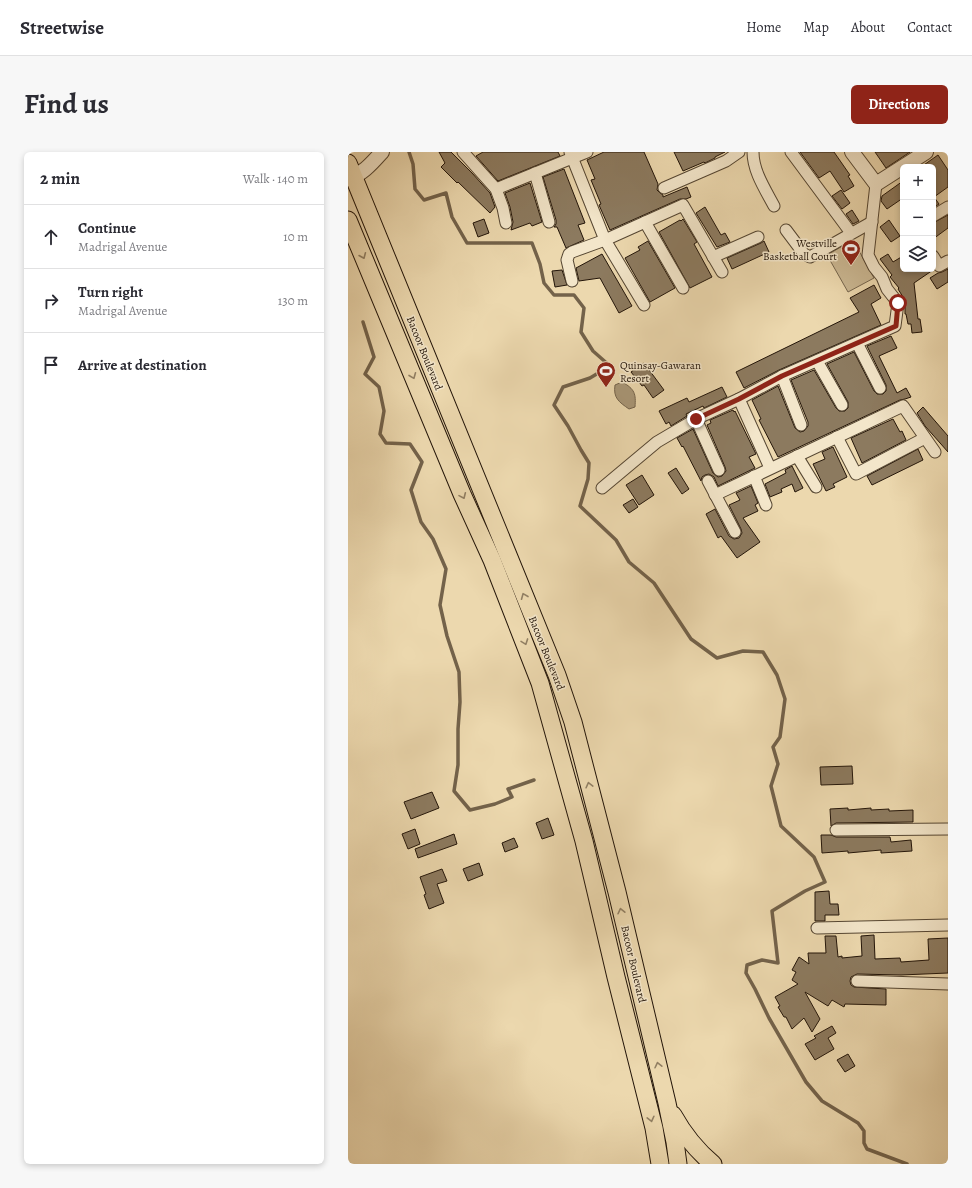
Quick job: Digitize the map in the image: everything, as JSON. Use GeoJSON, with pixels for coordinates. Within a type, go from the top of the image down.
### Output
{"type":"FeatureCollection","features":[{"type":"Feature","properties":{"kind":"main road","name":"Bacoor Boulevard"},"geometry":{"type":"LineString","coordinates":[[350,173],[557,675],[573,722],[617,892],[667,1103],[678,1164]]}},
{"type":"Feature","properties":{"kind":"main road","name":"Bacoor Boulevard"},"geometry":{"type":"LineString","coordinates":[[348,220],[462,494],[492,560],[521,631],[540,683],[587,855],[654,1128],[660,1164]]}},
{"type":"Feature","properties":{"kind":"main road"},"geometry":{"type":"LineString","coordinates":[[667,1103],[681,1129],[703,1156],[713,1164]]}},
{"type":"Feature","properties":{"kind":"street"},"geometry":{"type":"LineString","coordinates":[[350,173],[366,169],[382,152]]}},
{"type":"Feature","properties":{"kind":"street"},"geometry":{"type":"LineString","coordinates":[[463,152],[496,189],[503,208],[506,223]]}},
{"type":"Feature","properties":{"kind":"street"},"geometry":{"type":"LineString","coordinates":[[496,189],[535,173],[571,155],[587,152]]}},
{"type":"Feature","properties":{"kind":"street"},"geometry":{"type":"LineString","coordinates":[[664,188],[726,161],[739,152]]}},
{"type":"Feature","properties":{"kind":"street"},"geometry":{"type":"LineString","coordinates":[[753,152],[753,160],[758,176],[774,206]]}},
{"type":"Feature","properties":{"kind":"street"},"geometry":{"type":"LineString","coordinates":[[791,152],[851,233]]}},
{"type":"Feature","properties":{"kind":"street"},"geometry":{"type":"LineString","coordinates":[[602,488],[657,442],[696,419],[739,399],[782,376],[896,326],[898,303],[887,289],[882,277],[874,267],[868,255],[876,184],[852,152]]}},
{"type":"Feature","properties":{"kind":"street"},"geometry":{"type":"LineString","coordinates":[[876,184],[926,152]]}},
{"type":"Feature","properties":{"kind":"street"},"geometry":{"type":"LineString","coordinates":[[571,155],[605,240],[644,304]]}},
{"type":"Feature","properties":{"kind":"street"},"geometry":{"type":"LineString","coordinates":[[535,173],[549,222]]}},
{"type":"Feature","properties":{"kind":"street"},"geometry":{"type":"LineString","coordinates":[[572,281],[567,260],[569,254],[605,240],[683,205],[722,272]]}},
{"type":"Feature","properties":{"kind":"street"},"geometry":{"type":"LineString","coordinates":[[936,214],[948,207]]}},
{"type":"Feature","properties":{"kind":"street"},"geometry":{"type":"LineString","coordinates":[[645,222],[683,288]]}},
{"type":"Feature","properties":{"kind":"street"},"geometry":{"type":"LineString","coordinates":[[786,230],[804,254],[810,257],[872,222]]}},
{"type":"Feature","properties":{"kind":"street"},"geometry":{"type":"LineString","coordinates":[[714,257],[758,237]]}},
{"type":"Feature","properties":{"kind":"street"},"geometry":{"type":"LineString","coordinates":[[936,261],[939,266],[948,261]]}},
{"type":"Feature","properties":{"kind":"street"},"geometry":{"type":"LineString","coordinates":[[857,343],[880,388]]}},
{"type":"Feature","properties":{"kind":"street"},"geometry":{"type":"LineString","coordinates":[[818,361],[842,405]]}},
{"type":"Feature","properties":{"kind":"street"},"geometry":{"type":"LineString","coordinates":[[782,376],[801,425]]}},
{"type":"Feature","properties":{"kind":"street"},"geometry":{"type":"LineString","coordinates":[[739,399],[770,468]]}},
{"type":"Feature","properties":{"kind":"street"},"geometry":{"type":"LineString","coordinates":[[715,494],[903,406],[934,452]]}},
{"type":"Feature","properties":{"kind":"street"},"geometry":{"type":"LineString","coordinates":[[696,419],[719,470]]}},
{"type":"Feature","properties":{"kind":"street"},"geometry":{"type":"LineString","coordinates":[[837,437],[856,474],[925,438]]}},
{"type":"Feature","properties":{"kind":"street"},"geometry":{"type":"LineString","coordinates":[[797,456],[816,487]]}},
{"type":"Feature","properties":{"kind":"street"},"geometry":{"type":"LineString","coordinates":[[754,476],[766,505]]}},
{"type":"Feature","properties":{"kind":"street"},"geometry":{"type":"LineString","coordinates":[[708,481],[735,532]]}},
{"type":"Feature","properties":{"kind":"street"},"geometry":{"type":"LineString","coordinates":[[836,830],[948,829]]}},
{"type":"Feature","properties":{"kind":"street"},"geometry":{"type":"LineString","coordinates":[[818,928],[948,925]]}},
{"type":"Feature","properties":{"kind":"street"},"geometry":{"type":"LineString","coordinates":[[857,981],[948,984]]}},
{"type":"Feature","properties":{"kind":"shaded area","name":"Westville Basketball Court"},"geometry":{"type":"Polygon","coordinates":[[[853,240],[874,278],[848,292],[827,255],[853,240]]]}},
{"type":"Feature","properties":{"kind":"shaded area"},"geometry":{"type":"Polygon","coordinates":[[[622,382],[630,387],[634,392],[635,407],[629,409],[620,402],[616,396],[615,385],[622,382]]]}},
{"type":"Feature","properties":{"kind":"building"},"geometry":{"type":"Polygon","coordinates":[[[439,152],[451,152],[490,193],[495,207],[490,213],[441,167],[445,163],[439,152]]]}},
{"type":"Feature","properties":{"kind":"building"},"geometry":{"type":"Polygon","coordinates":[[[483,152],[558,152],[560,156],[498,181],[476,156],[483,152]]]}},
{"type":"Feature","properties":{"kind":"building"},"geometry":{"type":"Polygon","coordinates":[[[604,152],[644,152],[658,184],[657,190],[663,195],[663,197],[687,187],[691,197],[680,199],[610,230],[599,205],[601,204],[591,180],[595,179],[587,160],[604,152]]]}},
{"type":"Feature","properties":{"kind":"building"},"geometry":{"type":"Polygon","coordinates":[[[674,152],[725,152],[705,163],[704,162],[683,171],[674,152]]]}},
{"type":"Feature","properties":{"kind":"building"},"geometry":{"type":"Polygon","coordinates":[[[800,152],[834,152],[850,175],[848,176],[854,186],[844,192],[830,171],[819,178],[800,152]]]}},
{"type":"Feature","properties":{"kind":"building"},"geometry":{"type":"Polygon","coordinates":[[[875,152],[910,152],[886,168],[875,152]]]}},
{"type":"Feature","properties":{"kind":"building"},"geometry":{"type":"Polygon","coordinates":[[[938,155],[948,170],[948,187],[936,196],[936,164],[925,164],[938,155]]]}},
{"type":"Feature","properties":{"kind":"building"},"geometry":{"type":"Polygon","coordinates":[[[564,169],[585,223],[578,225],[584,240],[566,248],[557,227],[554,227],[556,220],[543,177],[564,169]]]}},
{"type":"Feature","properties":{"kind":"building"},"geometry":{"type":"Polygon","coordinates":[[[530,183],[542,222],[532,226],[530,223],[511,230],[513,222],[505,193],[530,183]]]}},
{"type":"Feature","properties":{"kind":"building"},"geometry":{"type":"Polygon","coordinates":[[[900,183],[900,200],[887,209],[881,201],[882,196],[900,183]]]}},
{"type":"Feature","properties":{"kind":"building"},"geometry":{"type":"Polygon","coordinates":[[[841,190],[850,203],[842,209],[832,196],[841,190]]]}},
{"type":"Feature","properties":{"kind":"building"},"geometry":{"type":"Polygon","coordinates":[[[705,207],[721,235],[725,233],[730,242],[717,247],[696,213],[705,207]]]}},
{"type":"Feature","properties":{"kind":"building"},"geometry":{"type":"Polygon","coordinates":[[[852,210],[859,221],[853,224],[846,214],[852,210]]]}},
{"type":"Feature","properties":{"kind":"building"},"geometry":{"type":"Polygon","coordinates":[[[948,215],[948,228],[936,237],[936,236],[936,221],[948,215]]]}},
{"type":"Feature","properties":{"kind":"building"},"geometry":{"type":"Polygon","coordinates":[[[484,219],[489,233],[478,237],[473,223],[484,219]]]}},
{"type":"Feature","properties":{"kind":"building"},"geometry":{"type":"Polygon","coordinates":[[[683,219],[697,242],[694,244],[712,277],[690,288],[659,232],[683,219]]]}},
{"type":"Feature","properties":{"kind":"building"},"geometry":{"type":"Polygon","coordinates":[[[889,220],[900,236],[891,242],[880,227],[889,220]]]}},
{"type":"Feature","properties":{"kind":"building"},"geometry":{"type":"Polygon","coordinates":[[[648,241],[675,288],[650,302],[625,258],[640,250],[638,247],[648,241]]]}},
{"type":"Feature","properties":{"kind":"building"},"geometry":{"type":"Polygon","coordinates":[[[764,241],[769,252],[732,269],[727,258],[764,241]]]}},
{"type":"Feature","properties":{"kind":"building"},"geometry":{"type":"Polygon","coordinates":[[[602,254],[632,306],[619,313],[600,278],[579,281],[576,268],[602,254]]]}},
{"type":"Feature","properties":{"kind":"building"},"geometry":{"type":"Polygon","coordinates":[[[888,254],[893,262],[900,258],[900,272],[930,272],[914,283],[918,319],[920,319],[922,332],[912,333],[911,324],[908,324],[905,314],[905,301],[898,289],[899,288],[890,277],[892,275],[880,259],[888,254]]]}},
{"type":"Feature","properties":{"kind":"building"},"geometry":{"type":"Polygon","coordinates":[[[948,269],[948,282],[937,289],[930,278],[948,269]]]}},
{"type":"Feature","properties":{"kind":"building"},"geometry":{"type":"Polygon","coordinates":[[[562,270],[567,285],[555,287],[552,271],[562,270]]]}},
{"type":"Feature","properties":{"kind":"building"},"geometry":{"type":"Polygon","coordinates":[[[874,285],[881,298],[871,304],[881,325],[779,370],[744,388],[736,372],[859,312],[850,298],[874,285]]]}},
{"type":"Feature","properties":{"kind":"building"},"geometry":{"type":"Polygon","coordinates":[[[891,336],[897,348],[879,356],[897,393],[906,388],[911,397],[900,400],[778,457],[759,420],[761,419],[752,400],[778,386],[795,428],[800,432],[804,431],[808,426],[808,422],[791,380],[814,370],[836,408],[839,411],[845,411],[848,408],[848,402],[827,364],[854,352],[874,391],[877,394],[883,394],[886,391],[886,385],[867,346],[891,336]]]}},
{"type":"Feature","properties":{"kind":"building"},"geometry":{"type":"Polygon","coordinates":[[[644,363],[664,390],[653,398],[644,385],[642,386],[631,372],[644,363]]]}},
{"type":"Feature","properties":{"kind":"building"},"geometry":{"type":"Polygon","coordinates":[[[722,387],[727,397],[704,408],[703,406],[686,414],[687,416],[671,426],[669,422],[666,424],[659,411],[687,398],[689,402],[722,387]]]}},
{"type":"Feature","properties":{"kind":"building"},"geometry":{"type":"Polygon","coordinates":[[[923,407],[948,436],[948,452],[925,426],[917,413],[923,407]]]}},
{"type":"Feature","properties":{"kind":"building"},"geometry":{"type":"Polygon","coordinates":[[[733,410],[734,412],[735,411],[756,454],[749,457],[755,468],[718,486],[714,477],[709,474],[702,477],[701,481],[683,446],[682,447],[677,438],[693,429],[713,473],[718,477],[722,476],[726,471],[725,467],[707,425],[711,423],[710,420],[733,410]]]}},
{"type":"Feature","properties":{"kind":"building"},"geometry":{"type":"Polygon","coordinates":[[[893,419],[900,432],[902,431],[906,440],[862,463],[851,438],[893,419]]]}},
{"type":"Feature","properties":{"kind":"building"},"geometry":{"type":"Polygon","coordinates":[[[833,447],[847,477],[833,484],[835,487],[826,491],[813,464],[825,459],[822,452],[833,447]]]}},
{"type":"Feature","properties":{"kind":"building"},"geometry":{"type":"Polygon","coordinates":[[[918,449],[923,460],[872,485],[867,476],[918,449]]]}},
{"type":"Feature","properties":{"kind":"building"},"geometry":{"type":"Polygon","coordinates":[[[792,466],[803,488],[795,492],[792,484],[781,489],[782,492],[770,497],[765,484],[786,473],[785,470],[792,466]]]}},
{"type":"Feature","properties":{"kind":"building"},"geometry":{"type":"Polygon","coordinates":[[[676,468],[689,489],[682,494],[668,473],[676,468]]]}},
{"type":"Feature","properties":{"kind":"building"},"geometry":{"type":"Polygon","coordinates":[[[642,475],[654,495],[639,505],[626,485],[642,475]]]}},
{"type":"Feature","properties":{"kind":"building"},"geometry":{"type":"Polygon","coordinates":[[[751,486],[758,503],[755,505],[758,511],[743,518],[760,542],[737,558],[721,536],[718,538],[706,514],[715,509],[729,536],[734,539],[739,538],[742,533],[741,529],[729,505],[740,500],[736,493],[751,486]]]}},
{"type":"Feature","properties":{"kind":"building"},"geometry":{"type":"Polygon","coordinates":[[[633,499],[638,507],[629,513],[623,505],[633,499]]]}},
{"type":"Feature","properties":{"kind":"building"},"geometry":{"type":"Polygon","coordinates":[[[852,766],[853,784],[821,785],[820,767],[852,766]]]}},
{"type":"Feature","properties":{"kind":"building"},"geometry":{"type":"Polygon","coordinates":[[[432,792],[439,808],[411,819],[404,802],[432,792]]]}},
{"type":"Feature","properties":{"kind":"building"},"geometry":{"type":"Polygon","coordinates":[[[848,808],[848,810],[871,808],[871,810],[889,809],[889,811],[913,810],[913,822],[836,823],[831,826],[830,809],[848,808]]]}},
{"type":"Feature","properties":{"kind":"building"},"geometry":{"type":"Polygon","coordinates":[[[548,818],[554,835],[542,839],[536,823],[548,818]]]}},
{"type":"Feature","properties":{"kind":"building"},"geometry":{"type":"Polygon","coordinates":[[[415,829],[420,844],[408,849],[402,834],[415,829]]]}},
{"type":"Feature","properties":{"kind":"building"},"geometry":{"type":"Polygon","coordinates":[[[454,834],[457,844],[418,858],[415,849],[454,834]]]}},
{"type":"Feature","properties":{"kind":"building"},"geometry":{"type":"Polygon","coordinates":[[[821,835],[831,835],[836,837],[890,837],[891,842],[911,840],[912,851],[881,853],[881,850],[848,853],[848,851],[822,853],[821,835]]]}},
{"type":"Feature","properties":{"kind":"building"},"geometry":{"type":"Polygon","coordinates":[[[514,838],[518,847],[505,852],[502,843],[514,838]]]}},
{"type":"Feature","properties":{"kind":"building"},"geometry":{"type":"Polygon","coordinates":[[[479,863],[483,875],[468,881],[463,869],[479,863]]]}},
{"type":"Feature","properties":{"kind":"building"},"geometry":{"type":"Polygon","coordinates":[[[442,869],[447,881],[437,884],[444,903],[429,909],[420,877],[442,869]]]}},
{"type":"Feature","properties":{"kind":"building"},"geometry":{"type":"Polygon","coordinates":[[[829,891],[830,904],[838,904],[839,915],[825,915],[825,921],[815,921],[815,892],[829,891]]]}},
{"type":"Feature","properties":{"kind":"building"},"geometry":{"type":"Polygon","coordinates":[[[874,935],[875,959],[900,958],[901,962],[929,960],[928,939],[948,938],[948,973],[901,975],[857,974],[851,977],[851,985],[854,987],[886,989],[886,1005],[845,1004],[844,1007],[832,1000],[828,1006],[805,992],[820,1019],[812,1032],[804,1018],[792,1029],[786,1017],[784,1017],[778,1007],[780,1006],[775,997],[798,984],[792,980],[796,972],[792,970],[799,957],[809,964],[808,953],[826,953],[825,936],[836,936],[838,957],[862,956],[861,936],[874,935]]]}},
{"type":"Feature","properties":{"kind":"building"},"geometry":{"type":"Polygon","coordinates":[[[832,1026],[836,1033],[828,1038],[834,1049],[815,1060],[805,1044],[816,1038],[814,1036],[832,1026]]]}},
{"type":"Feature","properties":{"kind":"building"},"geometry":{"type":"Polygon","coordinates":[[[848,1054],[855,1066],[845,1072],[837,1060],[848,1054]]]}},
{"type":"Feature","properties":{"kind":"waterway"},"geometry":{"type":"LineString","coordinates":[[409,152],[413,164],[415,189],[424,200],[446,193],[452,217],[467,243],[532,243],[540,264],[544,283],[554,295],[574,295],[584,308],[581,332],[593,351],[610,366],[590,378],[563,387],[554,405],[589,463],[588,479],[580,506],[616,540],[629,562],[654,583],[691,639],[717,658],[743,651],[763,652],[777,675],[785,699],[780,737],[773,747],[778,764],[771,786],[781,826],[814,857],[825,882],[805,891],[772,911],[778,963],[762,960],[747,965],[746,973],[769,1018],[806,1082],[822,1101],[858,1123],[864,1131],[864,1143],[867,1149],[907,1164]]}},
{"type":"Feature","properties":{"kind":"waterway"},"geometry":{"type":"LineString","coordinates":[[363,322],[374,357],[365,374],[379,387],[384,411],[380,434],[386,443],[410,444],[422,462],[411,490],[421,522],[433,539],[446,569],[440,605],[447,636],[459,672],[460,702],[458,765],[454,791],[470,810],[495,804],[512,797],[508,789],[534,780]]}},
{"type":"Feature","properties":{"kind":"place","name":"Westville Basketball Court"},"geometry":{"type":"Point","coordinates":[851,266]}},
{"type":"Feature","properties":{"kind":"place","name":"Quinsay-Gawaran Resort"},"geometry":{"type":"Point","coordinates":[606,388]}},
{"type":"Feature","properties":{"kind":"route"},"geometry":{"type":"LineString","coordinates":[[696,419],[739,399],[782,376],[896,326],[898,303]]}}]}
